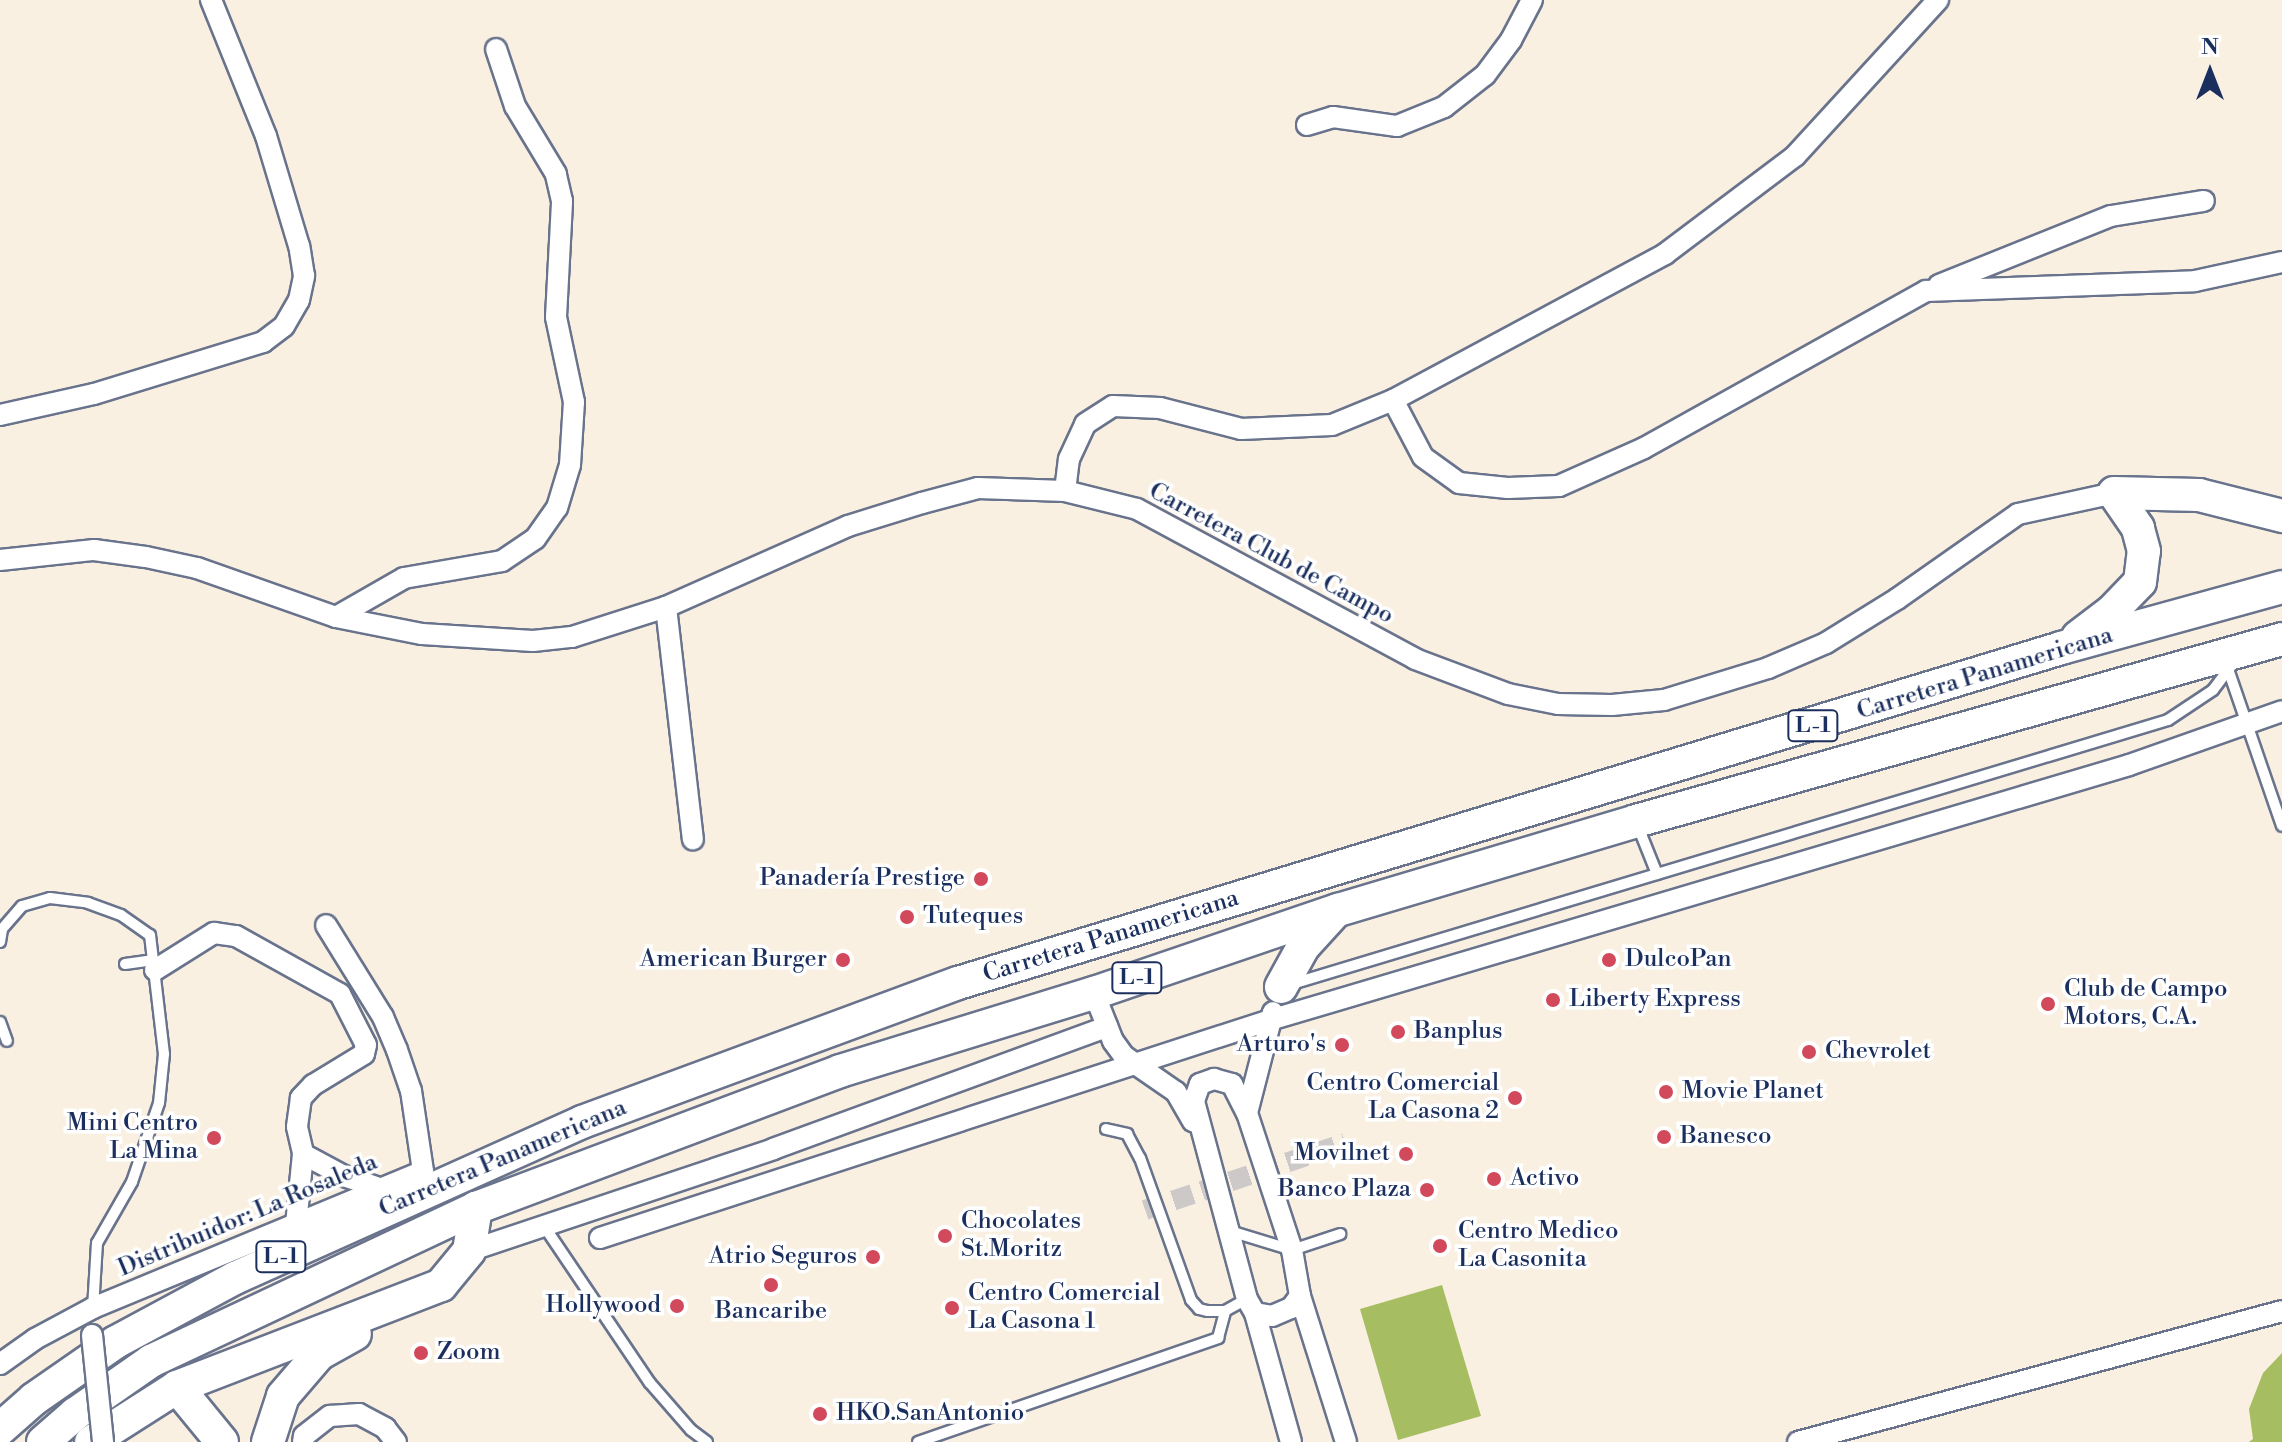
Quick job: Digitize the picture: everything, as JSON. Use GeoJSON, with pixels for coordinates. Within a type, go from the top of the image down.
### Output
{"type":"FeatureCollection","features":[{"type":"Feature","properties":{"kind":"main road"},"geometry":{"type":"LineString","coordinates":[[2114,493],[2199,495],[2282,516]]}},
{"type":"Feature","properties":{"kind":"main road","name":"L-1"},"geometry":{"type":"LineString","coordinates":[[2061,648],[2112,611],[2140,582],[2144,551],[2138,528],[2114,493]]}},
{"type":"Feature","properties":{"kind":"main road","name":"Carretera Panamericana"},"geometry":{"type":"LineString","coordinates":[[0,1429],[34,1399],[116,1342],[235,1278],[582,1122],[958,983],[2061,648],[2282,587]]}},
{"type":"Feature","properties":{"kind":"main road","name":"Carretera Panamericana"},"geometry":{"type":"LineString","coordinates":[[43,1442],[75,1414],[151,1361],[476,1208],[840,1071],[1094,993],[1338,910],[1636,821],[2249,655]]}},
{"type":"Feature","properties":{"kind":"main road"},"geometry":{"type":"LineString","coordinates":[[1281,987],[1303,947],[1338,910]]}},
{"type":"Feature","properties":{"kind":"main road"},"geometry":{"type":"LineString","coordinates":[[423,1171],[582,1122]]}},
{"type":"Feature","properties":{"kind":"main road"},"geometry":{"type":"LineString","coordinates":[[268,1442],[283,1396],[319,1354],[441,1285],[469,1251],[476,1208]]}},
{"type":"Feature","properties":{"kind":"main road"},"geometry":{"type":"LineString","coordinates":[[91,1442],[177,1387],[441,1285]]}},
{"type":"Feature","properties":{"kind":"main road"},"geometry":{"type":"LineString","coordinates":[[177,1387],[222,1442]]}},
{"type":"Feature","properties":{"kind":"street"},"geometry":{"type":"LineString","coordinates":[[0,415],[94,394],[263,342],[284,326],[299,300],[304,276],[299,246],[266,136],[211,0]]}},
{"type":"Feature","properties":{"kind":"street"},"geometry":{"type":"LineString","coordinates":[[1307,125],[1333,117],[1397,126],[1444,107],[1485,75],[1511,40],[1532,0]]}},
{"type":"Feature","properties":{"kind":"street"},"geometry":{"type":"LineString","coordinates":[[1065,491],[1069,459],[1085,424],[1113,406],[1160,408],[1241,429],[1332,425],[1393,400],[1665,254],[1795,156],[1938,0]]}},
{"type":"Feature","properties":{"kind":"street"},"geometry":{"type":"LineString","coordinates":[[336,617],[404,578],[502,561],[535,539],[557,508],[570,465],[574,402],[556,317],[562,201],[556,174],[515,106],[496,49]]}},
{"type":"Feature","properties":{"kind":"street"},"geometry":{"type":"LineString","coordinates":[[1393,400],[1423,457],[1459,483],[1508,488],[1559,486],[1644,448],[1926,291],[2111,216],[2204,201]]}},
{"type":"Feature","properties":{"kind":"street"},"geometry":{"type":"LineString","coordinates":[[1926,291],[2195,281],[2282,262]]}},
{"type":"Feature","properties":{"kind":"street","name":"Carretera Club de Campo"},"geometry":{"type":"LineString","coordinates":[[0,560],[94,550],[146,557],[197,568],[336,617],[422,634],[533,641],[572,637],[666,607],[848,526],[922,503],[978,488],[1065,491],[1137,509],[1415,659],[1508,694],[1558,704],[1612,705],[1664,700],[1693,693],[1782,662],[1826,643],[2018,514],[2114,493]]}},
{"type":"Feature","properties":{"kind":"street"},"geometry":{"type":"LineString","coordinates":[[666,607],[693,839]]}},
{"type":"Feature","properties":{"kind":"street"},"geometry":{"type":"LineString","coordinates":[[600,1238],[1270,1020],[2129,765],[2282,711]]}},
{"type":"Feature","properties":{"kind":"street"},"geometry":{"type":"LineString","coordinates":[[326,925],[383,1017],[397,1050],[411,1091],[423,1171]]}},
{"type":"Feature","properties":{"kind":"street"},"geometry":{"type":"LineString","coordinates":[[154,965],[214,933],[236,936],[340,994],[366,1045],[364,1054],[313,1085],[301,1098],[297,1127],[303,1154],[296,1225]]}},
{"type":"Feature","properties":{"kind":"street"},"geometry":{"type":"LineString","coordinates":[[1247,1113],[1281,987]]}},
{"type":"Feature","properties":{"kind":"street"},"geometry":{"type":"LineString","coordinates":[[1094,993],[1107,1027],[1124,1056],[1176,1092],[1203,1141]]}},
{"type":"Feature","properties":{"kind":"street"},"geometry":{"type":"LineString","coordinates":[[469,1251],[773,1149],[1107,1027]]}},
{"type":"Feature","properties":{"kind":"street"},"geometry":{"type":"LineString","coordinates":[[1291,1442],[1228,1230],[1194,1101],[1200,1084],[1214,1079],[1232,1084],[1247,1113],[1292,1250],[1300,1296],[1346,1442]]}},
{"type":"Feature","properties":{"kind":"street"},"geometry":{"type":"LineString","coordinates":[[303,1154],[344,1176],[382,1189]]}},
{"type":"Feature","properties":{"kind":"street","name":"Distribuidor: La Rosaleda"},"geometry":{"type":"LineString","coordinates":[[0,1364],[35,1339],[93,1308],[423,1171]]}},
{"type":"Feature","properties":{"kind":"street"},"geometry":{"type":"LineString","coordinates":[[1251,1306],[1272,1316],[1291,1308],[1300,1296]]}},
{"type":"Feature","properties":{"kind":"street"},"geometry":{"type":"LineString","coordinates":[[93,1308],[92,1335],[103,1442]]}},
{"type":"Feature","properties":{"kind":"street"},"geometry":{"type":"LineString","coordinates":[[1798,1442],[2282,1311]]}},
{"type":"Feature","properties":{"kind":"street"},"geometry":{"type":"LineString","coordinates":[[303,1442],[304,1436],[330,1416],[359,1414],[385,1428],[396,1442]]}},
{"type":"Feature","properties":{"kind":"lane"},"geometry":{"type":"LineString","coordinates":[[2249,655],[2245,723],[2282,826]]}},
{"type":"Feature","properties":{"kind":"lane"},"geometry":{"type":"LineString","coordinates":[[1281,987],[2168,720],[2213,690],[2249,655]]}},
{"type":"Feature","properties":{"kind":"lane"},"geometry":{"type":"LineString","coordinates":[[1636,821],[1657,874]]}},
{"type":"Feature","properties":{"kind":"lane"},"geometry":{"type":"LineString","coordinates":[[0,942],[2,929],[22,906],[50,898],[88,903],[121,915],[150,935],[164,1054],[159,1103],[132,1182],[97,1243],[93,1308]]}},
{"type":"Feature","properties":{"kind":"lane"},"geometry":{"type":"LineString","coordinates":[[125,964],[154,965]]}},
{"type":"Feature","properties":{"kind":"lane"},"geometry":{"type":"LineString","coordinates":[[0,1022],[7,1041]]}},
{"type":"Feature","properties":{"kind":"lane"},"geometry":{"type":"LineString","coordinates":[[1106,1129],[1127,1134],[1140,1158],[1191,1300],[1199,1309],[1225,1311],[1251,1306]]}},
{"type":"Feature","properties":{"kind":"lane"},"geometry":{"type":"LineString","coordinates":[[544,1226],[650,1383],[691,1430],[707,1442]]}},
{"type":"Feature","properties":{"kind":"lane"},"geometry":{"type":"LineString","coordinates":[[1228,1230],[1292,1250],[1340,1234]]}},
{"type":"Feature","properties":{"kind":"lane"},"geometry":{"type":"LineString","coordinates":[[918,1442],[1218,1338],[1225,1311]]}},
{"type":"Feature","properties":{"kind":"green space"},"geometry":{"type":"Polygon","coordinates":[[[1442,1285],[1481,1416],[1398,1440],[1360,1309],[1442,1285]]]}},
{"type":"Feature","properties":{"kind":"green space"},"geometry":{"type":"Polygon","coordinates":[[[2282,1353],[2282,1442],[2249,1442],[2253,1439],[2249,1409],[2263,1373],[2282,1353]]]}},
{"type":"Feature","properties":{"kind":"tunnel"},"geometry":{"type":"LineString","coordinates":[[1145,1210],[1345,1143]]}},
{"type":"Feature","properties":{"kind":"place","name":"Panadería Prestige"},"geometry":{"type":"Point","coordinates":[981,879]}},
{"type":"Feature","properties":{"kind":"place","name":"Tuteques"},"geometry":{"type":"Point","coordinates":[907,917]}},
{"type":"Feature","properties":{"kind":"place","name":"American Burger"},"geometry":{"type":"Point","coordinates":[843,960]}},
{"type":"Feature","properties":{"kind":"place","name":"DulcoPan"},"geometry":{"type":"Point","coordinates":[1609,960]}},
{"type":"Feature","properties":{"kind":"place","name":"Liberty Express"},"geometry":{"type":"Point","coordinates":[1553,1000]}},
{"type":"Feature","properties":{"kind":"place","name":"Club de Campo Motors, C.A."},"geometry":{"type":"Point","coordinates":[2048,1004]}},
{"type":"Feature","properties":{"kind":"place","name":"Banplus"},"geometry":{"type":"Point","coordinates":[1398,1032]}},
{"type":"Feature","properties":{"kind":"place","name":"Arturo's"},"geometry":{"type":"Point","coordinates":[1342,1045]}},
{"type":"Feature","properties":{"kind":"place","name":"Chevrolet"},"geometry":{"type":"Point","coordinates":[1809,1052]}},
{"type":"Feature","properties":{"kind":"place","name":"Movie Planet"},"geometry":{"type":"Point","coordinates":[1666,1092]}},
{"type":"Feature","properties":{"kind":"place","name":"Centro Comercial La Casona 2"},"geometry":{"type":"Point","coordinates":[1515,1098]}},
{"type":"Feature","properties":{"kind":"place","name":"Banesco"},"geometry":{"type":"Point","coordinates":[1664,1137]}},
{"type":"Feature","properties":{"kind":"place","name":"Mini Centro La Mina"},"geometry":{"type":"Point","coordinates":[214,1138]}},
{"type":"Feature","properties":{"kind":"place","name":"Movilnet"},"geometry":{"type":"Point","coordinates":[1406,1154]}},
{"type":"Feature","properties":{"kind":"place","name":"Activo"},"geometry":{"type":"Point","coordinates":[1494,1179]}},
{"type":"Feature","properties":{"kind":"place","name":"Banco Plaza"},"geometry":{"type":"Point","coordinates":[1427,1190]}},
{"type":"Feature","properties":{"kind":"place","name":"Chocolates St.Moritz"},"geometry":{"type":"Point","coordinates":[945,1236]}},
{"type":"Feature","properties":{"kind":"place","name":"Centro Medico La Casonita"},"geometry":{"type":"Point","coordinates":[1440,1246]}},
{"type":"Feature","properties":{"kind":"place","name":"Atrio Seguros"},"geometry":{"type":"Point","coordinates":[873,1257]}},
{"type":"Feature","properties":{"kind":"place","name":"Bancaribe"},"geometry":{"type":"Point","coordinates":[771,1285]}},
{"type":"Feature","properties":{"kind":"place","name":"Hollywood"},"geometry":{"type":"Point","coordinates":[677,1306]}},
{"type":"Feature","properties":{"kind":"place","name":"Centro Comercial La Casona 1"},"geometry":{"type":"Point","coordinates":[952,1308]}},
{"type":"Feature","properties":{"kind":"place","name":"Zoom"},"geometry":{"type":"Point","coordinates":[421,1353]}},
{"type":"Feature","properties":{"kind":"place","name":"HKO.SanAntonio"},"geometry":{"type":"Point","coordinates":[820,1414]}}]}
